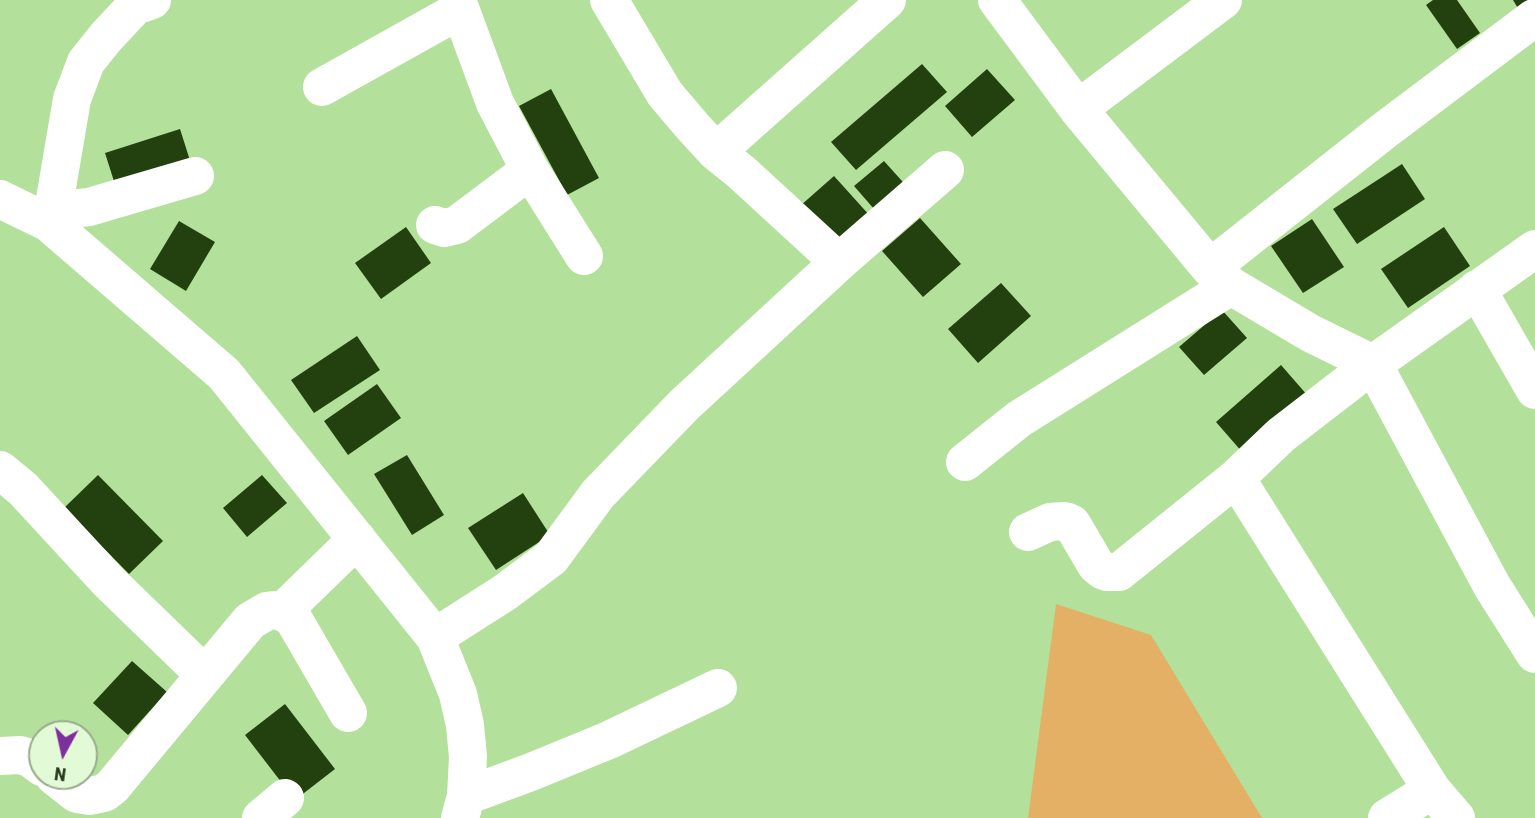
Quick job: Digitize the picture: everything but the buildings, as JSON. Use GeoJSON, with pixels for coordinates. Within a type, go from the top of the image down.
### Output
{"type":"FeatureCollection","features":[{"type":"Feature","properties":{"kind":"street"},"geometry":{"type":"LineString","coordinates":[[609,0],[665,93],[716,152],[839,262]]}},
{"type":"Feature","properties":{"kind":"street"},"geometry":{"type":"LineString","coordinates":[[716,152],[887,0]]}},
{"type":"Feature","properties":{"kind":"street"},"geometry":{"type":"LineString","coordinates":[[997,0],[1079,109],[1220,277],[1310,333],[1373,364],[1492,586],[1535,654]]}},
{"type":"Feature","properties":{"kind":"street"},"geometry":{"type":"LineString","coordinates":[[1079,109],[1223,0]]}},
{"type":"Feature","properties":{"kind":"street"},"geometry":{"type":"LineString","coordinates":[[51,217],[72,99],[86,62],[140,2]]}},
{"type":"Feature","properties":{"kind":"street"},"geometry":{"type":"LineString","coordinates":[[322,87],[458,5],[495,103],[530,170],[584,256]]}},
{"type":"Feature","properties":{"kind":"street"},"geometry":{"type":"LineString","coordinates":[[965,462],[1019,419],[1220,277],[1385,130],[1534,18]]}},
{"type":"Feature","properties":{"kind":"street"},"geometry":{"type":"LineString","coordinates":[[435,225],[444,228],[457,225],[530,170]]}},
{"type":"Feature","properties":{"kind":"street"},"geometry":{"type":"LineString","coordinates":[[435,637],[504,593],[551,558],[598,494],[684,405],[839,262],[945,170]]}},
{"type":"Feature","properties":{"kind":"street"},"geometry":{"type":"LineString","coordinates":[[51,217],[195,176]]}},
{"type":"Feature","properties":{"kind":"street"},"geometry":{"type":"LineString","coordinates":[[0,199],[51,217],[224,374],[435,637],[458,694],[465,725],[468,757],[463,807]]}},
{"type":"Feature","properties":{"kind":"street"},"geometry":{"type":"LineString","coordinates":[[1028,532],[1050,522],[1068,522],[1072,524],[1096,565],[1107,572],[1119,572],[1236,478],[1281,435],[1373,364],[1477,289],[1532,259]]}},
{"type":"Feature","properties":{"kind":"street"},"geometry":{"type":"LineString","coordinates":[[1477,289],[1535,390]]}},
{"type":"Feature","properties":{"kind":"street"},"geometry":{"type":"LineString","coordinates":[[0,470],[23,489],[108,581],[205,675]]}},
{"type":"Feature","properties":{"kind":"street"},"geometry":{"type":"LineString","coordinates":[[1236,478],[1444,804],[1387,818]]}},
{"type":"Feature","properties":{"kind":"street"},"geometry":{"type":"LineString","coordinates":[[282,612],[357,539]]}},
{"type":"Feature","properties":{"kind":"street"},"geometry":{"type":"LineString","coordinates":[[72,790],[77,794],[90,796],[104,793],[113,787],[250,621],[267,611],[276,610],[295,620],[348,713]]}},
{"type":"Feature","properties":{"kind":"street"},"geometry":{"type":"LineString","coordinates":[[463,807],[531,772],[609,740],[718,688]]}},
{"type":"Feature","properties":{"kind":"street"},"geometry":{"type":"LineString","coordinates":[[0,756],[28,757]]}},
{"type":"Feature","properties":{"kind":"shaded area"},"geometry":{"type":"Polygon","coordinates":[[[1056,604],[1151,635],[1262,818],[1028,818],[1056,604]]]}}]}
